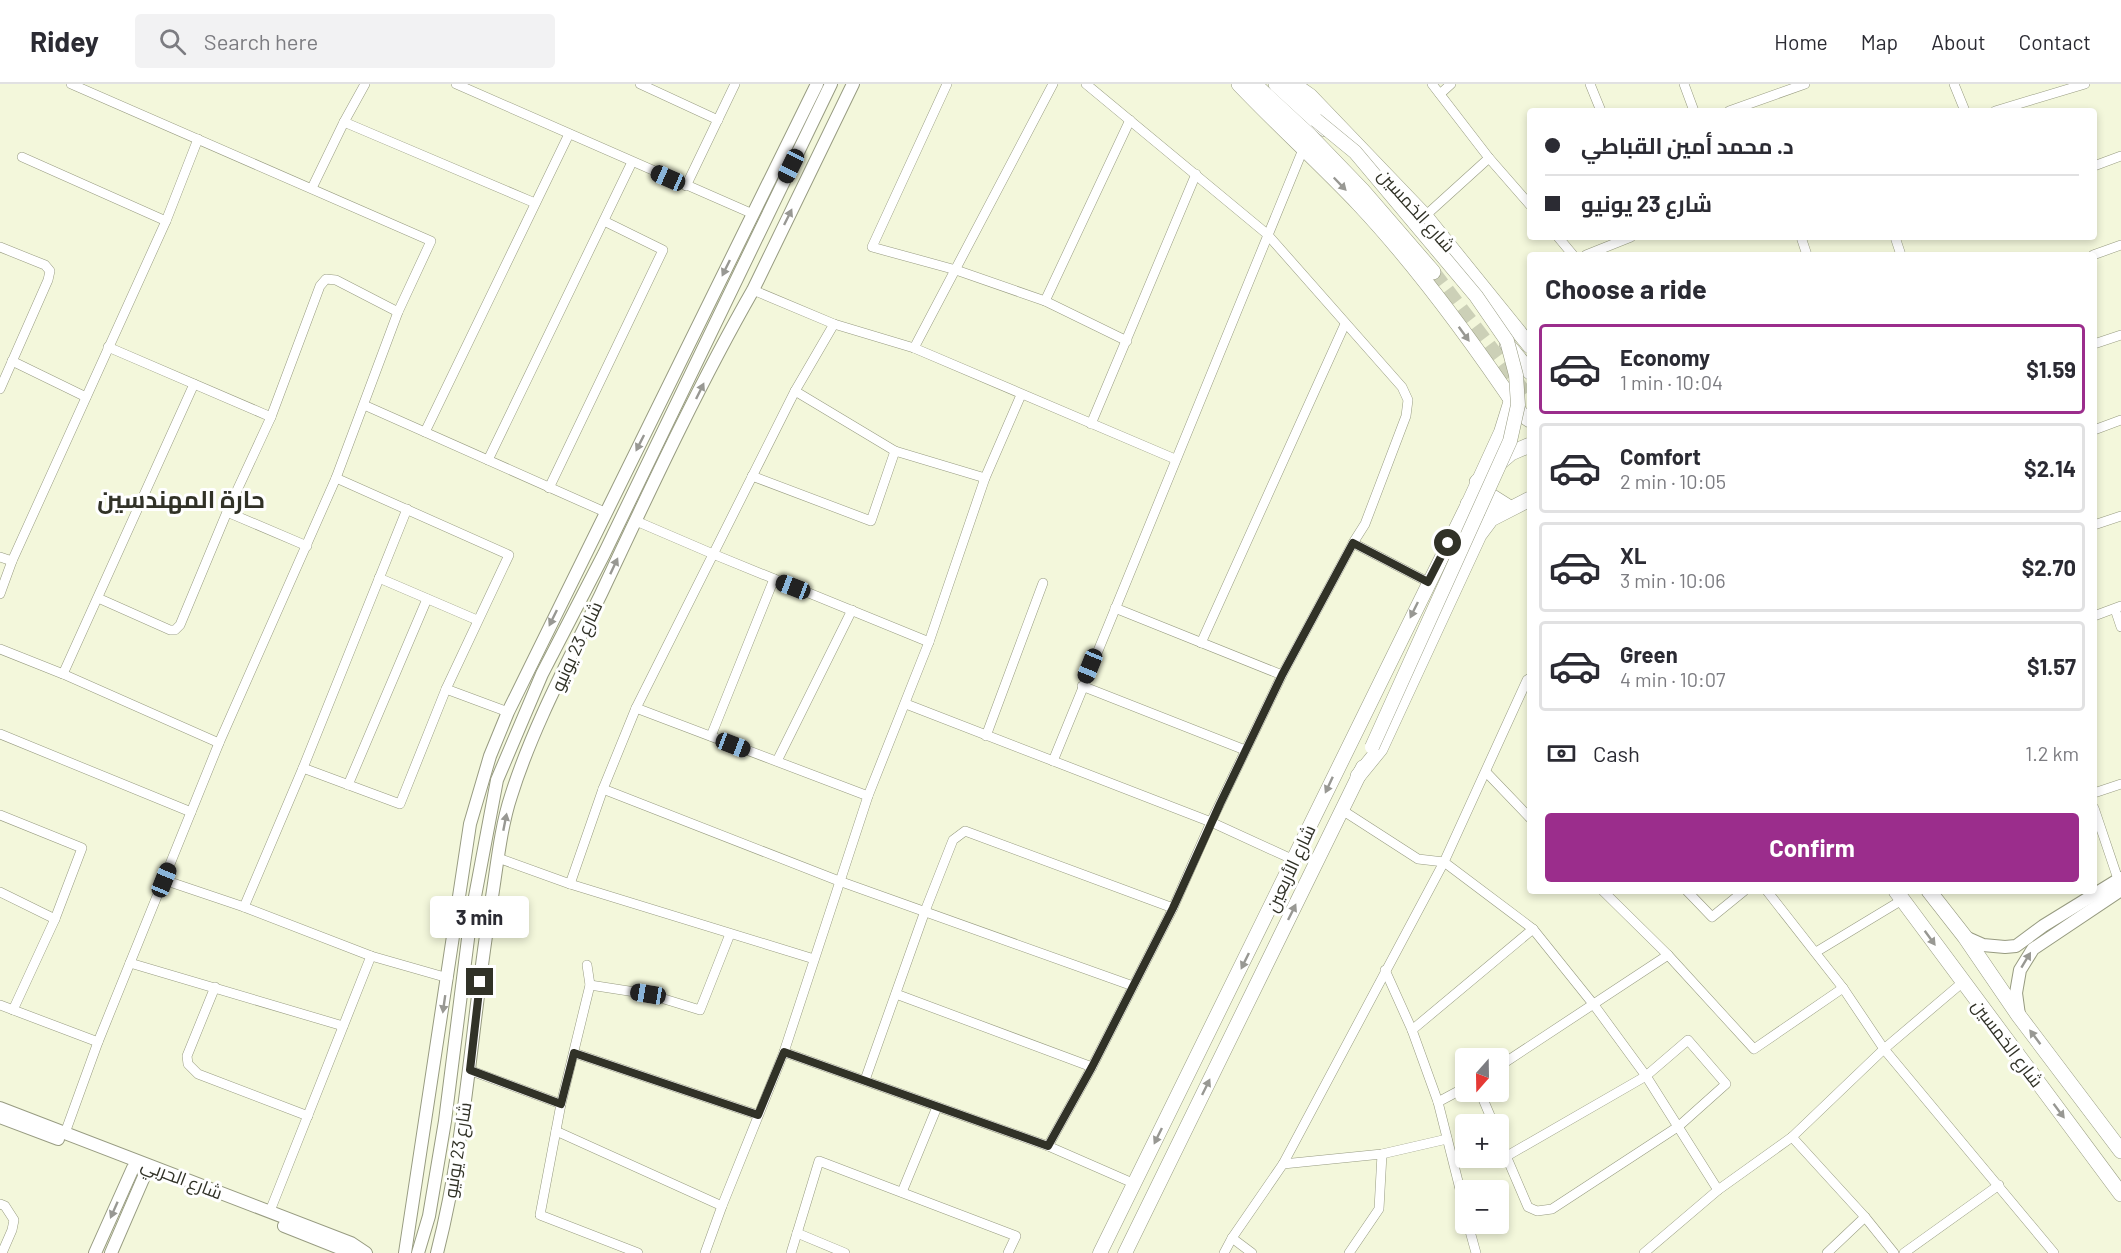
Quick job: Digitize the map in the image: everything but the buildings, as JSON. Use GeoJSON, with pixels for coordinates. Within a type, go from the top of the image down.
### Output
{"type":"FeatureCollection","features":[{"type":"Feature","properties":{"kind":"main road"},"geometry":{"type":"LineString","coordinates":[[1239,84],[1360,206],[1422,277],[1521,414],[1527,418]]}},
{"type":"Feature","properties":{"kind":"main road","name":"شارع الخمسين"},"geometry":{"type":"LineString","coordinates":[[1254,84],[1362,189],[1433,272]]}},
{"type":"Feature","properties":{"kind":"main road"},"geometry":{"type":"LineString","coordinates":[[1276,84],[1316,120],[1367,174],[1527,368]]}},
{"type":"Feature","properties":{"kind":"main road","name":"شارع الخمسين"},"geometry":{"type":"LineString","coordinates":[[1293,84],[1310,96],[1425,216],[1527,342]]}},
{"type":"Feature","properties":{"kind":"main road","name":"شارع الأربعين"},"geometry":{"type":"LineString","coordinates":[[1125,1253],[1359,776],[1510,441],[1518,405],[1516,375],[1507,340],[1476,296],[1355,152],[1316,120]]}},
{"type":"Feature","properties":{"kind":"main road","name":"شارع الأربعين"},"geometry":{"type":"LineString","coordinates":[[1100,1253],[1468,504],[1501,432],[1511,400],[1502,387]]}},
{"type":"Feature","properties":{"kind":"main road"},"geometry":{"type":"LineString","coordinates":[[1510,508],[1491,496],[1477,482],[1511,453],[1527,446]]}},
{"type":"Feature","properties":{"kind":"main road"},"geometry":{"type":"LineString","coordinates":[[1468,504],[1476,500],[1485,502],[1491,510],[1491,519]]}},
{"type":"Feature","properties":{"kind":"main road"},"geometry":{"type":"LineString","coordinates":[[1359,776],[1380,749],[1479,535],[1491,519],[1527,500]]}},
{"type":"Feature","properties":{"kind":"main road","name":"شارع الخمسين"},"geometry":{"type":"LineString","coordinates":[[1931,894],[1965,937],[2019,1016],[2121,1151]]}},
{"type":"Feature","properties":{"kind":"main road","name":"شارع الخمسين"},"geometry":{"type":"LineString","coordinates":[[1899,895],[2121,1194]]}},
{"type":"Feature","properties":{"kind":"street"},"geometry":{"type":"LineString","coordinates":[[65,1133],[98,1042],[219,743],[336,478],[398,312],[431,242],[71,84]]}},
{"type":"Feature","properties":{"kind":"street"},"geometry":{"type":"LineString","coordinates":[[312,188],[365,84]]}},
{"type":"Feature","properties":{"kind":"street"},"geometry":{"type":"LineString","coordinates":[[456,84],[753,214]]}},
{"type":"Feature","properties":{"kind":"street"},"geometry":{"type":"LineString","coordinates":[[640,84],[718,120]]}},
{"type":"Feature","properties":{"kind":"street"},"geometry":{"type":"LineString","coordinates":[[686,186],[735,84]]}},
{"type":"Feature","properties":{"kind":"street","name":"شارع 23 يونيو"},"geometry":{"type":"LineString","coordinates":[[405,1253],[412,1219],[470,824],[490,756],[508,712],[604,512],[817,84]]}},
{"type":"Feature","properties":{"kind":"street"},"geometry":{"type":"LineString","coordinates":[[418,1253],[429,1216],[445,1121],[470,923],[497,780],[542,674],[604,554],[831,84]]}},
{"type":"Feature","properties":{"kind":"street","name":"شارع 23 يونيو"},"geometry":{"type":"LineString","coordinates":[[437,1253],[445,1225],[470,1070],[485,938],[510,797],[534,738],[636,521],[753,290],[853,84]]}},
{"type":"Feature","properties":{"kind":"street"},"geometry":{"type":"LineString","coordinates":[[947,84],[872,247],[956,270],[1045,301],[1127,341]]}},
{"type":"Feature","properties":{"kind":"street"},"geometry":{"type":"LineString","coordinates":[[914,348],[1053,84]]}},
{"type":"Feature","properties":{"kind":"street"},"geometry":{"type":"LineString","coordinates":[[1048,1146],[1092,1067],[1173,908],[1211,822],[1282,675],[1365,524],[1406,416],[1408,400],[1402,387],[1267,234],[1086,84]]}},
{"type":"Feature","properties":{"kind":"street"},"geometry":{"type":"LineString","coordinates":[[1432,84],[1489,158],[1527,202]]}},
{"type":"Feature","properties":{"kind":"street"},"geometry":{"type":"LineString","coordinates":[[1440,94],[1451,84]]}},
{"type":"Feature","properties":{"kind":"street"},"geometry":{"type":"LineString","coordinates":[[1590,84],[1600,108]]}},
{"type":"Feature","properties":{"kind":"street"},"geometry":{"type":"LineString","coordinates":[[1684,84],[1693,108]]}},
{"type":"Feature","properties":{"kind":"street"},"geometry":{"type":"LineString","coordinates":[[1736,108],[1777,89],[1805,84]]}},
{"type":"Feature","properties":{"kind":"street"},"geometry":{"type":"LineString","coordinates":[[1954,84],[1964,108]]}},
{"type":"Feature","properties":{"kind":"street"},"geometry":{"type":"LineString","coordinates":[[2005,108],[2085,84]]}},
{"type":"Feature","properties":{"kind":"street"},"geometry":{"type":"LineString","coordinates":[[1045,301],[1130,120]]}},
{"type":"Feature","properties":{"kind":"street"},"geometry":{"type":"LineString","coordinates":[[344,122],[535,203]]}},
{"type":"Feature","properties":{"kind":"street"},"geometry":{"type":"LineString","coordinates":[[425,432],[568,134]]}},
{"type":"Feature","properties":{"kind":"street"},"geometry":{"type":"LineString","coordinates":[[0,594],[12,561],[166,221],[198,139]]}},
{"type":"Feature","properties":{"kind":"street"},"geometry":{"type":"LineString","coordinates":[[1053,761],[1304,147]]}},
{"type":"Feature","properties":{"kind":"street"},"geometry":{"type":"LineString","coordinates":[[2097,165],[2121,156]]}},
{"type":"Feature","properties":{"kind":"street"},"geometry":{"type":"LineString","coordinates":[[22,157],[166,221]]}},
{"type":"Feature","properties":{"kind":"street"},"geometry":{"type":"LineString","coordinates":[[1425,216],[1489,158]]}},
{"type":"Feature","properties":{"kind":"street"},"geometry":{"type":"LineString","coordinates":[[488,460],[632,162]]}},
{"type":"Feature","properties":{"kind":"street"},"geometry":{"type":"LineString","coordinates":[[1091,424],[1196,174]]}},
{"type":"Feature","properties":{"kind":"street"},"geometry":{"type":"LineString","coordinates":[[549,488],[663,250],[604,221]]}},
{"type":"Feature","properties":{"kind":"street"},"geometry":{"type":"LineString","coordinates":[[1560,240],[1570,252]]}},
{"type":"Feature","properties":{"kind":"street"},"geometry":{"type":"LineString","coordinates":[[1594,252],[1624,240]]}},
{"type":"Feature","properties":{"kind":"street"},"geometry":{"type":"LineString","coordinates":[[2097,254],[2121,245]]}},
{"type":"Feature","properties":{"kind":"street"},"geometry":{"type":"LineString","coordinates":[[0,247],[45,266],[50,271],[0,389]]}},
{"type":"Feature","properties":{"kind":"street"},"geometry":{"type":"LineString","coordinates":[[98,598],[170,630],[175,630],[180,625],[227,512],[271,417],[320,286],[326,279],[336,280],[398,312]]}},
{"type":"Feature","properties":{"kind":"street"},"geometry":{"type":"LineString","coordinates":[[753,290],[834,324],[914,348],[1175,459]]}},
{"type":"Feature","properties":{"kind":"street"},"geometry":{"type":"LineString","coordinates":[[702,350],[713,345],[735,322]]}},
{"type":"Feature","properties":{"kind":"street"},"geometry":{"type":"LineString","coordinates":[[570,884],[603,789],[636,708],[795,391],[834,324]]}},
{"type":"Feature","properties":{"kind":"street"},"geometry":{"type":"LineString","coordinates":[[1201,642],[1345,324]]}},
{"type":"Feature","properties":{"kind":"street"},"geometry":{"type":"LineString","coordinates":[[2097,343],[2121,335]]}},
{"type":"Feature","properties":{"kind":"street"},"geometry":{"type":"LineString","coordinates":[[108,347],[271,417]]}},
{"type":"Feature","properties":{"kind":"street"},"geometry":{"type":"LineString","coordinates":[[12,361],[86,397]]}},
{"type":"Feature","properties":{"kind":"street"},"geometry":{"type":"LineString","coordinates":[[63,674],[194,384]]}},
{"type":"Feature","properties":{"kind":"street"},"geometry":{"type":"LineString","coordinates":[[795,391],[896,451],[985,478]]}},
{"type":"Feature","properties":{"kind":"street"},"geometry":{"type":"LineString","coordinates":[[705,1253],[784,1052],[868,796],[929,642],[985,478],[1020,395]]}},
{"type":"Feature","properties":{"kind":"street"},"geometry":{"type":"LineString","coordinates":[[364,405],[604,512]]}},
{"type":"Feature","properties":{"kind":"street"},"geometry":{"type":"LineString","coordinates":[[2097,428],[2121,420]]}},
{"type":"Feature","properties":{"kind":"street"},"geometry":{"type":"LineString","coordinates":[[752,476],[871,521],[896,451]]}},
{"type":"Feature","properties":{"kind":"street"},"geometry":{"type":"LineString","coordinates":[[303,768],[400,804],[446,688],[509,555],[336,478]]}},
{"type":"Feature","properties":{"kind":"street"},"geometry":{"type":"LineString","coordinates":[[244,907],[303,768],[407,509]]}},
{"type":"Feature","properties":{"kind":"street"},"geometry":{"type":"LineString","coordinates":[[227,512],[307,546]]}},
{"type":"Feature","properties":{"kind":"street"},"geometry":{"type":"LineString","coordinates":[[2097,524],[2121,516]]}},
{"type":"Feature","properties":{"kind":"street"},"geometry":{"type":"LineString","coordinates":[[636,521],[929,642]]}},
{"type":"Feature","properties":{"kind":"street"},"geometry":{"type":"LineString","coordinates":[[1353,543],[1428,582]]}},
{"type":"Feature","properties":{"kind":"street"},"geometry":{"type":"LineString","coordinates":[[0,557],[12,561]]}},
{"type":"Feature","properties":{"kind":"street"},"geometry":{"type":"LineString","coordinates":[[379,578],[477,620]]}},
{"type":"Feature","properties":{"kind":"street"},"geometry":{"type":"LineString","coordinates":[[711,736],[774,579]]}},
{"type":"Feature","properties":{"kind":"street"},"geometry":{"type":"LineString","coordinates":[[986,736],[1043,583]]}},
{"type":"Feature","properties":{"kind":"street"},"geometry":{"type":"LineString","coordinates":[[348,785],[427,598]]}},
{"type":"Feature","properties":{"kind":"street"},"geometry":{"type":"LineString","coordinates":[[1114,608],[1282,675]]}},
{"type":"Feature","properties":{"kind":"street"},"geometry":{"type":"LineString","coordinates":[[2097,615],[2118,608],[2121,627]]}},
{"type":"Feature","properties":{"kind":"street"},"geometry":{"type":"LineString","coordinates":[[777,762],[852,610]]}},
{"type":"Feature","properties":{"kind":"street"},"geometry":{"type":"LineString","coordinates":[[0,649],[63,674],[219,743]]}},
{"type":"Feature","properties":{"kind":"street"},"geometry":{"type":"LineString","coordinates":[[1224,1253],[1283,1164],[1444,862],[1527,680]]}},
{"type":"Feature","properties":{"kind":"street"},"geometry":{"type":"LineString","coordinates":[[1082,686],[1245,750]]}},
{"type":"Feature","properties":{"kind":"street"},"geometry":{"type":"LineString","coordinates":[[446,688],[508,712]]}},
{"type":"Feature","properties":{"kind":"street"},"geometry":{"type":"LineString","coordinates":[[906,704],[1211,822],[1294,860]]}},
{"type":"Feature","properties":{"kind":"street"},"geometry":{"type":"LineString","coordinates":[[636,708],[868,796]]}},
{"type":"Feature","properties":{"kind":"street"},"geometry":{"type":"LineString","coordinates":[[0,734],[191,812]]}},
{"type":"Feature","properties":{"kind":"street"},"geometry":{"type":"LineString","coordinates":[[497,780],[524,744],[534,738]]}},
{"type":"Feature","properties":{"kind":"street"},"geometry":{"type":"LineString","coordinates":[[1486,772],[1527,815]]}},
{"type":"Feature","properties":{"kind":"street"},"geometry":{"type":"LineString","coordinates":[[2097,792],[2121,784]]}},
{"type":"Feature","properties":{"kind":"street"},"geometry":{"type":"LineString","coordinates":[[603,789],[839,881],[1132,986]]}},
{"type":"Feature","properties":{"kind":"street"},"geometry":{"type":"LineString","coordinates":[[1342,810],[1419,859],[1444,862],[1533,929],[1594,1005],[1646,1076],[1718,1190]]}},
{"type":"Feature","properties":{"kind":"street"},"geometry":{"type":"LineString","coordinates":[[0,814],[82,848],[55,919],[13,1010]]}},
{"type":"Feature","properties":{"kind":"street"},"geometry":{"type":"LineString","coordinates":[[2097,817],[2120,884]]}},
{"type":"Feature","properties":{"kind":"street"},"geometry":{"type":"LineString","coordinates":[[866,1080],[925,911],[953,840],[965,831],[1173,908]]}},
{"type":"Feature","properties":{"kind":"street"},"geometry":{"type":"LineString","coordinates":[[456,915],[465,897],[472,855],[485,839]]}},
{"type":"Feature","properties":{"kind":"street"},"geometry":{"type":"LineString","coordinates":[[498,858],[570,884],[814,959]]}},
{"type":"Feature","properties":{"kind":"street"},"geometry":{"type":"LineString","coordinates":[[164,880],[244,907],[371,956],[447,978]]}},
{"type":"Feature","properties":{"kind":"street"},"geometry":{"type":"LineString","coordinates":[[1965,937],[1983,945],[2016,946],[2043,926],[2120,884]]}},
{"type":"Feature","properties":{"kind":"street"},"geometry":{"type":"LineString","coordinates":[[2019,1016],[2016,993],[2020,970],[2033,949],[2120,884]]}},
{"type":"Feature","properties":{"kind":"street"},"geometry":{"type":"LineString","coordinates":[[0,892],[55,919]]}},
{"type":"Feature","properties":{"kind":"street"},"geometry":{"type":"LineString","coordinates":[[1606,894],[1668,955],[1754,1049],[1843,988]]}},
{"type":"Feature","properties":{"kind":"street"},"geometry":{"type":"LineString","coordinates":[[1690,894],[1712,917],[1740,894]]}},
{"type":"Feature","properties":{"kind":"street"},"geometry":{"type":"LineString","coordinates":[[1769,894],[1843,988],[1884,1049],[2054,1253]]}},
{"type":"Feature","properties":{"kind":"street"},"geometry":{"type":"LineString","coordinates":[[1816,952],[1899,895]]}},
{"type":"Feature","properties":{"kind":"street"},"geometry":{"type":"LineString","coordinates":[[1412,1030],[1533,929]]}},
{"type":"Feature","properties":{"kind":"street"},"geometry":{"type":"LineString","coordinates":[[590,985],[648,994],[700,1010],[730,934]]}},
{"type":"Feature","properties":{"kind":"street"},"geometry":{"type":"LineString","coordinates":[[1509,1060],[1668,955]]}},
{"type":"Feature","properties":{"kind":"street"},"geometry":{"type":"LineString","coordinates":[[270,1211],[371,956]]}},
{"type":"Feature","properties":{"kind":"street"},"geometry":{"type":"LineString","coordinates":[[130,963],[343,1026]]}},
{"type":"Feature","properties":{"kind":"street"},"geometry":{"type":"LineString","coordinates":[[587,965],[590,985],[561,1104],[540,1215],[638,1253]]}},
{"type":"Feature","properties":{"kind":"street"},"geometry":{"type":"LineString","coordinates":[[1385,970],[1412,1030],[1438,1102],[1458,1180]]}},
{"type":"Feature","properties":{"kind":"street"},"geometry":{"type":"LineString","coordinates":[[1644,1253],[1718,1190],[1792,1137],[1884,1049],[1963,982]]}},
{"type":"Feature","properties":{"kind":"street"},"geometry":{"type":"LineString","coordinates":[[215,987],[187,1056],[188,1064],[198,1074],[308,1116]]}},
{"type":"Feature","properties":{"kind":"street"},"geometry":{"type":"LineString","coordinates":[[896,994],[1092,1067]]}},
{"type":"Feature","properties":{"kind":"street"},"geometry":{"type":"LineString","coordinates":[[0,1005],[98,1042]]}},
{"type":"Feature","properties":{"kind":"street"},"geometry":{"type":"LineString","coordinates":[[1509,1155],[1646,1076],[1688,1040],[1726,1084],[1679,1126],[1552,1209],[1537,1211],[1528,1207],[1509,1161]]}},
{"type":"Feature","properties":{"kind":"street"},"geometry":{"type":"LineString","coordinates":[[784,1052],[1048,1146],[1135,1184]]}},
{"type":"Feature","properties":{"kind":"street"},"geometry":{"type":"LineString","coordinates":[[574,1053],[758,1115]]}},
{"type":"Feature","properties":{"kind":"street"},"geometry":{"type":"LineString","coordinates":[[470,1070],[561,1104]]}},
{"type":"Feature","properties":{"kind":"street"},"geometry":{"type":"LineString","coordinates":[[1438,1102],[1455,1093]]}},
{"type":"Feature","properties":{"kind":"street"},"geometry":{"type":"LineString","coordinates":[[902,1192],[937,1107]]}},
{"type":"Feature","properties":{"kind":"street","name":"شارع الحربي"},"geometry":{"type":"LineString","coordinates":[[0,1108],[351,1243],[364,1252]]}},
{"type":"Feature","properties":{"kind":"street","name":"شارع الحربي"},"geometry":{"type":"LineString","coordinates":[[0,1117],[346,1251],[364,1252]]}},
{"type":"Feature","properties":{"kind":"street"},"geometry":{"type":"LineString","coordinates":[[412,1219],[419,1210],[431,1148],[445,1121]]}},
{"type":"Feature","properties":{"kind":"street"},"geometry":{"type":"LineString","coordinates":[[445,1121],[451,1152],[441,1209],[445,1225]]}},
{"type":"Feature","properties":{"kind":"street"},"geometry":{"type":"LineString","coordinates":[[556,1131],[722,1206]]}},
{"type":"Feature","properties":{"kind":"street"},"geometry":{"type":"LineString","coordinates":[[1792,1137],[1894,1253]]}},
{"type":"Feature","properties":{"kind":"street"},"geometry":{"type":"LineString","coordinates":[[1283,1164],[1382,1154],[1447,1139]]}},
{"type":"Feature","properties":{"kind":"street"},"geometry":{"type":"LineString","coordinates":[[1349,1253],[1379,1209],[1382,1154]]}},
{"type":"Feature","properties":{"kind":"street"},"geometry":{"type":"LineString","coordinates":[[791,1253],[819,1161],[1016,1236],[1008,1253]]}},
{"type":"Feature","properties":{"kind":"street"},"geometry":{"type":"LineString","coordinates":[[96,1253],[133,1168]]}},
{"type":"Feature","properties":{"kind":"street"},"geometry":{"type":"LineString","coordinates":[[111,1253],[146,1172]]}},
{"type":"Feature","properties":{"kind":"street"},"geometry":{"type":"LineString","coordinates":[[1904,1253],[1999,1185]]}},
{"type":"Feature","properties":{"kind":"street"},"geometry":{"type":"LineString","coordinates":[[0,1204],[6,1206],[14,1220],[2,1253]]}},
{"type":"Feature","properties":{"kind":"street"},"geometry":{"type":"LineString","coordinates":[[1827,1253],[1864,1217]]}},
{"type":"Feature","properties":{"kind":"street"},"geometry":{"type":"LineString","coordinates":[[797,1233],[845,1253]]}},
{"type":"Feature","properties":{"kind":"street"},"geometry":{"type":"LineString","coordinates":[[1471,1234],[1476,1253]]}},
{"type":"Feature","properties":{"kind":"street"},"geometry":{"type":"LineString","coordinates":[[1232,1238],[1252,1253]]}},
{"type":"Feature","properties":{"kind":"tunnel"},"geometry":{"type":"LineString","coordinates":[[1433,272],[1527,396]]}},
{"type":"Feature","properties":{"kind":"district","name":"حارة المهندسين"},"geometry":{"type":"Point","coordinates":[181,498]}},
{"type":"Feature","properties":{"kind":"route"},"geometry":{"type":"LineString","coordinates":[[480,982],[470,1070],[561,1104],[574,1053],[758,1115],[784,1052],[1048,1146],[1092,1067],[1173,908],[1245,750],[1282,675],[1353,543],[1428,582],[1448,543]]}}]}
